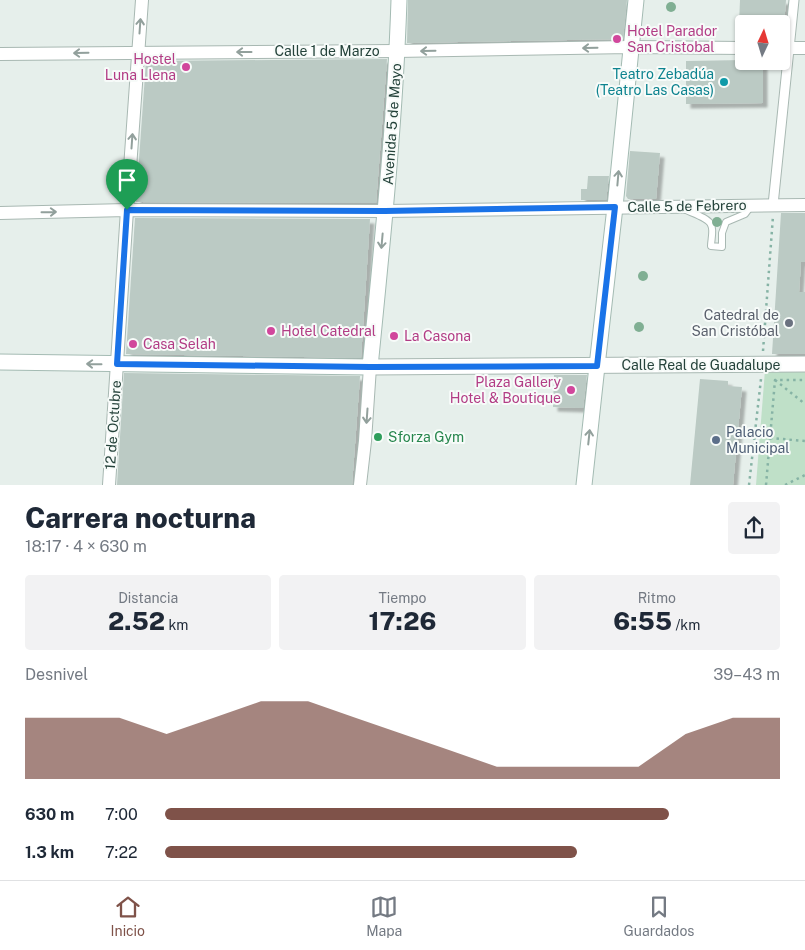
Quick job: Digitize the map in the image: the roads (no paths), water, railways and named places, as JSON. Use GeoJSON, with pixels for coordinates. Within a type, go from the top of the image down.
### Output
{"type":"FeatureCollection","features":[{"type":"Feature","properties":{"kind":"main road","name":"Avenida 5 de Mayo"},"geometry":{"type":"LineString","coordinates":[[370,367],[385,211],[399,0]]}},
{"type":"Feature","properties":{"kind":"main road"},"geometry":{"type":"LineString","coordinates":[[584,485],[636,0]]}},
{"type":"Feature","properties":{"kind":"main road","name":"Calle Real de Guadalupe"},"geometry":{"type":"LineString","coordinates":[[0,362],[370,367],[805,364]]}},
{"type":"Feature","properties":{"kind":"street","name":"12 de Octubre"},"geometry":{"type":"LineString","coordinates":[[109,485],[142,0]]}},
{"type":"Feature","properties":{"kind":"street"},"geometry":{"type":"LineString","coordinates":[[790,21],[794,0]]}},
{"type":"Feature","properties":{"kind":"street","name":"Calle 1 de Marzo"},"geometry":{"type":"LineString","coordinates":[[0,54],[630,47],[735,48]]}},
{"type":"Feature","properties":{"kind":"street"},"geometry":{"type":"LineString","coordinates":[[790,48],[805,48]]}},
{"type":"Feature","properties":{"kind":"street"},"geometry":{"type":"LineString","coordinates":[[773,205],[783,70]]}},
{"type":"Feature","properties":{"kind":"street","name":"Calle 5 de Febrero"},"geometry":{"type":"LineString","coordinates":[[0,213],[127,210],[385,211],[805,204]]}},
{"type":"Feature","properties":{"kind":"street"},"geometry":{"type":"LineString","coordinates":[[360,485],[370,367]]}},
{"type":"Feature","properties":{"kind":"lane"},"geometry":{"type":"LineString","coordinates":[[675,206],[710,222],[712,225],[711,246],[722,247],[722,233],[726,222],[745,214],[751,205]]}},
{"type":"Feature","properties":{"kind":"place","name":"Hotel Parador San Cristobal"},"geometry":{"type":"Point","coordinates":[617,39]}},
{"type":"Feature","properties":{"kind":"place","name":"Hostel Luna Llena"},"geometry":{"type":"Point","coordinates":[186,67]}},
{"type":"Feature","properties":{"kind":"place","name":"Teatro Zebadúa (Teatro Las Casas)"},"geometry":{"type":"Point","coordinates":[724,82]}},
{"type":"Feature","properties":{"kind":"place","name":"Catedral de San Cristóbal"},"geometry":{"type":"Point","coordinates":[789,323]}},
{"type":"Feature","properties":{"kind":"place","name":"Hotel Catedral"},"geometry":{"type":"Point","coordinates":[271,331]}},
{"type":"Feature","properties":{"kind":"place","name":"La Casona"},"geometry":{"type":"Point","coordinates":[394,336]}},
{"type":"Feature","properties":{"kind":"place","name":"Casa Selah"},"geometry":{"type":"Point","coordinates":[133,344]}},
{"type":"Feature","properties":{"kind":"place","name":"Plaza Gallery Hotel & Boutique"},"geometry":{"type":"Point","coordinates":[571,390]}},
{"type":"Feature","properties":{"kind":"place","name":"Sforza Gym"},"geometry":{"type":"Point","coordinates":[378,437]}},
{"type":"Feature","properties":{"kind":"place","name":"Palacio Municipal"},"geometry":{"type":"Point","coordinates":[716,440]}}]}
